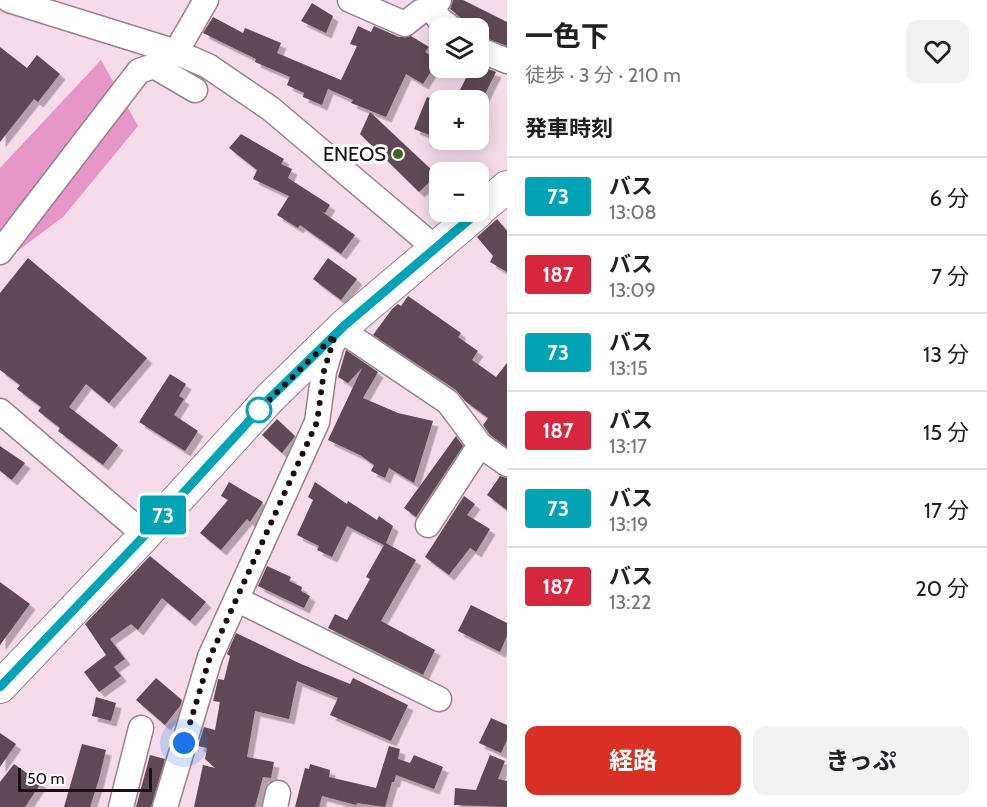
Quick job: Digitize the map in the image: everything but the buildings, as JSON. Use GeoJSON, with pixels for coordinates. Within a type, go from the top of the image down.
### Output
{"type":"FeatureCollection","features":[{"type":"Feature","properties":{"kind":"main road"},"geometry":{"type":"LineString","coordinates":[[489,202],[507,187]]}},
{"type":"Feature","properties":{"kind":"main road"},"geometry":{"type":"LineString","coordinates":[[0,687],[145,535],[270,398],[338,332],[465,222]]}},
{"type":"Feature","properties":{"kind":"street"},"geometry":{"type":"LineString","coordinates":[[9,0],[176,52],[208,66],[271,109],[434,248]]}},
{"type":"Feature","properties":{"kind":"street"},"geometry":{"type":"LineString","coordinates":[[0,252],[139,70],[154,66],[176,52],[206,0]]}},
{"type":"Feature","properties":{"kind":"street"},"geometry":{"type":"LineString","coordinates":[[350,0],[405,24],[420,12],[436,4]]}},
{"type":"Feature","properties":{"kind":"street"},"geometry":{"type":"LineString","coordinates":[[489,54],[507,61]]}},
{"type":"Feature","properties":{"kind":"street"},"geometry":{"type":"LineString","coordinates":[[154,66],[195,90]]}},
{"type":"Feature","properties":{"kind":"street"},"geometry":{"type":"LineString","coordinates":[[165,807],[210,657],[238,600],[262,538],[317,422],[324,371],[338,332],[448,402],[480,445],[507,464]]}},
{"type":"Feature","properties":{"kind":"street"},"geometry":{"type":"LineString","coordinates":[[4,424],[145,535]]}},
{"type":"Feature","properties":{"kind":"street"},"geometry":{"type":"LineString","coordinates":[[428,525],[480,445]]}},
{"type":"Feature","properties":{"kind":"street"},"geometry":{"type":"LineString","coordinates":[[238,600],[439,699]]}},
{"type":"Feature","properties":{"kind":"street"},"geometry":{"type":"LineString","coordinates":[[121,807],[141,728]]}},
{"type":"Feature","properties":{"kind":"shaded area"},"geometry":{"type":"Polygon","coordinates":[[[101,60],[138,126],[63,217],[0,264],[0,168],[101,60]]]}},
{"type":"Feature","properties":{"kind":"bus line","name":"73"},"geometry":{"type":"LineString","coordinates":[[0,687],[145,535],[270,398],[345,325],[466,222]]}},
{"type":"Feature","properties":{"kind":"place","name":"ENEOS"},"geometry":{"type":"Point","coordinates":[398,154]}},
{"type":"Feature","properties":{"kind":"route"},"geometry":{"type":"LineString","coordinates":[[184,743],[210,657],[238,600],[262,538],[300,463],[317,422],[324,371],[335,335],[254,415],[259,410]]}}]}
